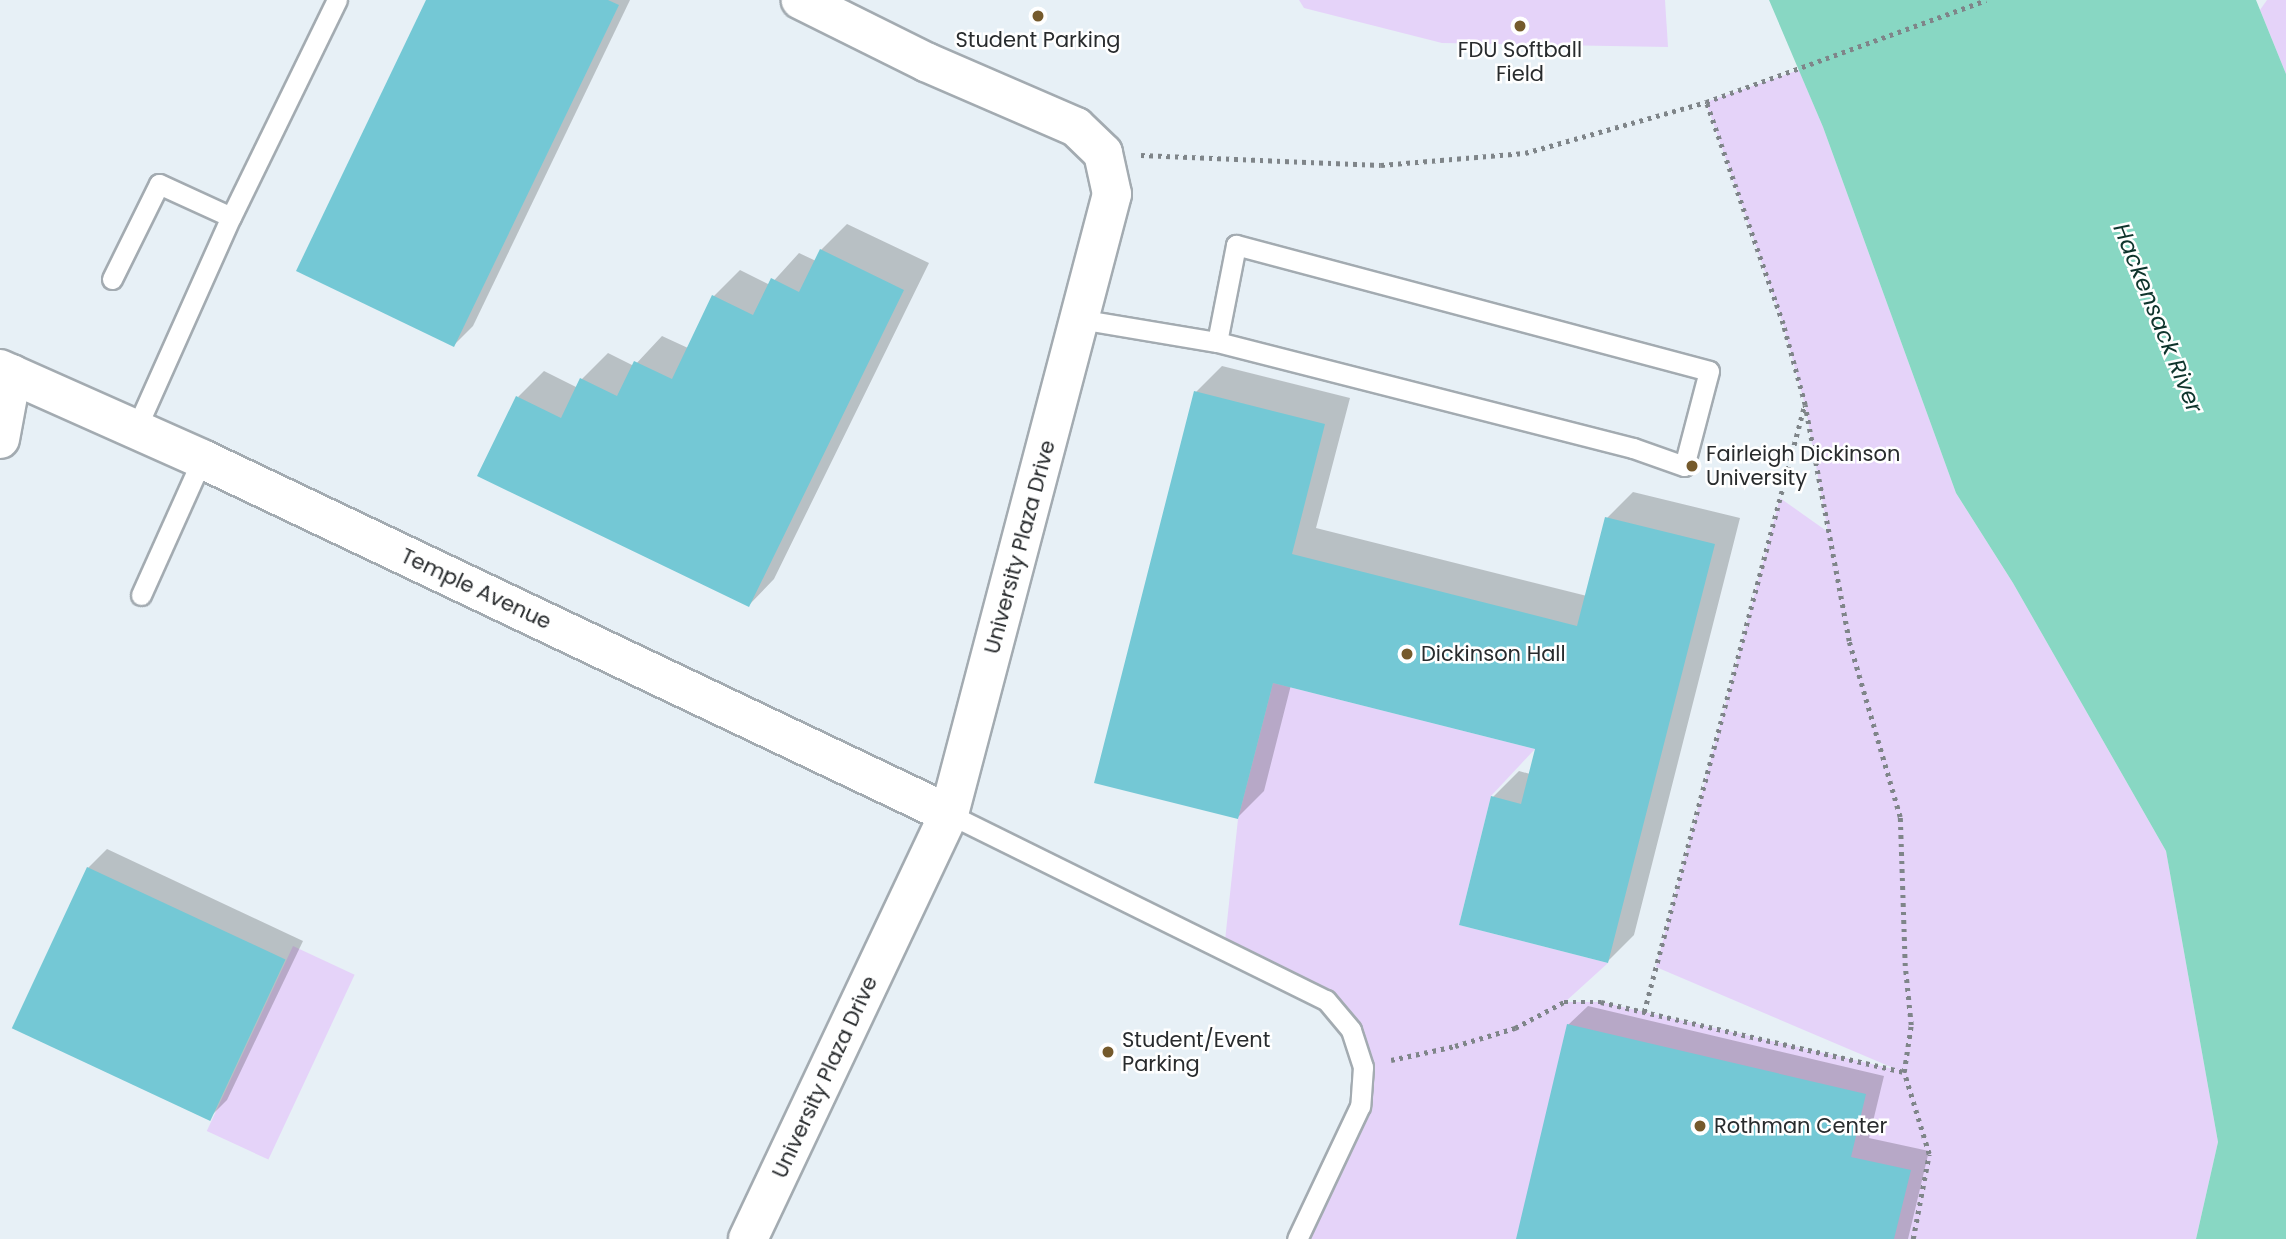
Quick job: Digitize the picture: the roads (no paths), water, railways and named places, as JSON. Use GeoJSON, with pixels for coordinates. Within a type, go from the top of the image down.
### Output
{"type":"FeatureCollection","features":[{"type":"Feature","properties":{"kind":"street","name":"University Plaza Drive"},"geometry":{"type":"LineString","coordinates":[[748,1239],[949,814],[1112,194],[1103,153],[1076,127],[926,62],[801,0]]}},
{"type":"Feature","properties":{"kind":"street","name":"Temple Avenue"},"geometry":{"type":"LineString","coordinates":[[6,371],[202,459],[949,814]]}},
{"type":"Feature","properties":{"kind":"street"},"geometry":{"type":"LineString","coordinates":[[0,439],[6,371]]}},
{"type":"Feature","properties":{"kind":"lane"},"geometry":{"type":"LineString","coordinates":[[136,429],[232,217],[337,0]]}},
{"type":"Feature","properties":{"kind":"lane"},"geometry":{"type":"LineString","coordinates":[[112,279],[159,184],[232,217]]}},
{"type":"Feature","properties":{"kind":"lane"},"geometry":{"type":"LineString","coordinates":[[1079,319],[1217,342],[1620,445],[1684,466],[1709,370],[1236,245],[1217,342]]}},
{"type":"Feature","properties":{"kind":"lane"},"geometry":{"type":"LineString","coordinates":[[141,595],[202,459]]}},
{"type":"Feature","properties":{"kind":"lane"},"geometry":{"type":"LineString","coordinates":[[949,814],[1326,1000],[1351,1030],[1363,1067],[1360,1106],[1297,1239]]}},
{"type":"Feature","properties":{"kind":"water","name":"Hackensack River"},"geometry":{"type":"Polygon","coordinates":[[[1769,0],[2256,0],[2286,74],[2286,1239],[2196,1239],[2218,1142],[2166,851],[2013,583],[1956,493],[1823,127],[1769,0]]]}},
{"type":"Feature","properties":{"kind":"place","name":"Student Parking"},"geometry":{"type":"Point","coordinates":[1038,16]}},
{"type":"Feature","properties":{"kind":"place","name":"FDU Softball Field"},"geometry":{"type":"Point","coordinates":[1520,26]}},
{"type":"Feature","properties":{"kind":"place","name":"Fairleigh Dickinson University"},"geometry":{"type":"Point","coordinates":[1692,466]}},
{"type":"Feature","properties":{"kind":"place","name":"Dickinson Hall"},"geometry":{"type":"Point","coordinates":[1407,654]}},
{"type":"Feature","properties":{"kind":"place","name":"Student/Event Parking"},"geometry":{"type":"Point","coordinates":[1108,1052]}},
{"type":"Feature","properties":{"kind":"place","name":"Rothman Center"},"geometry":{"type":"Point","coordinates":[1700,1126]}}]}
